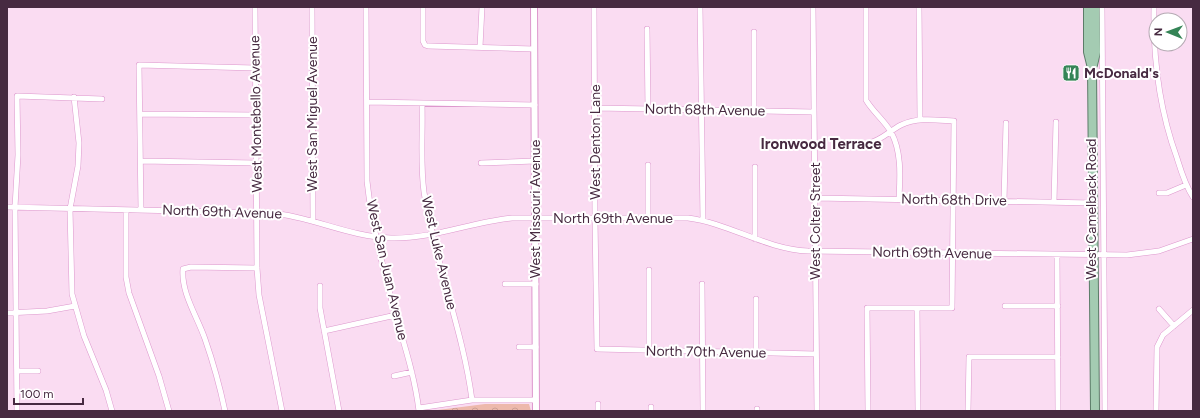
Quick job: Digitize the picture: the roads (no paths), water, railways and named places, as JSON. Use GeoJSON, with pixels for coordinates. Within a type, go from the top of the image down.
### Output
{"type":"FeatureCollection","features":[{"type":"Feature","properties":{"kind":"main road","name":"West Camelback Road"},"geometry":{"type":"LineString","coordinates":[[1088,7],[1088,52],[1092,68],[1095,411]]}},
{"type":"Feature","properties":{"kind":"main road","name":"West Camelback Road"},"geometry":{"type":"LineString","coordinates":[[1092,68],[1096,52],[1096,7]]}},
{"type":"Feature","properties":{"kind":"street","name":"West Montebello Avenue"},"geometry":{"type":"LineString","coordinates":[[255,7],[257,268],[259,295],[282,411]]}},
{"type":"Feature","properties":{"kind":"street","name":"West San Miguel Avenue"},"geometry":{"type":"LineString","coordinates":[[312,7],[313,220]]}},
{"type":"Feature","properties":{"kind":"street","name":"West San Juan Avenue"},"geometry":{"type":"LineString","coordinates":[[366,7],[367,181],[377,237],[412,372],[419,410]]}},
{"type":"Feature","properties":{"kind":"street"},"geometry":{"type":"LineString","coordinates":[[423,7],[424,45],[534,49]]}},
{"type":"Feature","properties":{"kind":"street"},"geometry":{"type":"LineString","coordinates":[[480,47],[482,7]]}},
{"type":"Feature","properties":{"kind":"street","name":"West Missouri Avenue"},"geometry":{"type":"LineString","coordinates":[[534,7],[536,411]]}},
{"type":"Feature","properties":{"kind":"street","name":"West Denton Lane"},"geometry":{"type":"LineString","coordinates":[[594,7],[597,349]]}},
{"type":"Feature","properties":{"kind":"street"},"geometry":{"type":"LineString","coordinates":[[700,7],[703,220]]}},
{"type":"Feature","properties":{"kind":"street","name":"West Colter Street"},"geometry":{"type":"LineString","coordinates":[[814,7],[817,411]]}},
{"type":"Feature","properties":{"kind":"street"},"geometry":{"type":"LineString","coordinates":[[866,7],[866,100],[870,108],[890,131],[898,150],[900,167],[899,199]]}},
{"type":"Feature","properties":{"kind":"street"},"geometry":{"type":"LineString","coordinates":[[919,7],[920,119]]}},
{"type":"Feature","properties":{"kind":"street","name":"West Camelback Road"},"geometry":{"type":"LineString","coordinates":[[1102,7],[1105,411]]}},
{"type":"Feature","properties":{"kind":"street"},"geometry":{"type":"LineString","coordinates":[[1154,7],[1154,49],[1159,89],[1172,144],[1186,185],[1193,197]]}},
{"type":"Feature","properties":{"kind":"street"},"geometry":{"type":"LineString","coordinates":[[647,29],[648,109]]}},
{"type":"Feature","properties":{"kind":"street"},"geometry":{"type":"LineString","coordinates":[[754,32],[754,111]]}},
{"type":"Feature","properties":{"kind":"street"},"geometry":{"type":"LineString","coordinates":[[141,210],[139,65],[255,68]]}},
{"type":"Feature","properties":{"kind":"street"},"geometry":{"type":"LineString","coordinates":[[17,411],[15,208],[18,156],[17,96],[102,99]]}},
{"type":"Feature","properties":{"kind":"street"},"geometry":{"type":"LineString","coordinates":[[74,97],[79,154],[70,209],[71,282],[75,306],[84,336],[106,390],[112,411]]}},
{"type":"Feature","properties":{"kind":"street"},"geometry":{"type":"LineString","coordinates":[[366,102],[535,105]]}},
{"type":"Feature","properties":{"kind":"street","name":"West Luke Avenue"},"geometry":{"type":"LineString","coordinates":[[422,104],[423,176],[433,235],[462,345],[472,400]]}},
{"type":"Feature","properties":{"kind":"street","name":"North 68th Avenue"},"geometry":{"type":"LineString","coordinates":[[595,108],[814,112]]}},
{"type":"Feature","properties":{"kind":"street"},"geometry":{"type":"LineString","coordinates":[[140,114],[256,115]]}},
{"type":"Feature","properties":{"kind":"street"},"geometry":{"type":"LineString","coordinates":[[868,143],[877,142],[890,131],[911,120],[920,119],[954,121],[952,308],[867,308],[868,411]]}},
{"type":"Feature","properties":{"kind":"street"},"geometry":{"type":"LineString","coordinates":[[1054,202],[1056,122]]}},
{"type":"Feature","properties":{"kind":"street"},"geometry":{"type":"LineString","coordinates":[[1004,201],[1006,123]]}},
{"type":"Feature","properties":{"kind":"street"},"geometry":{"type":"LineString","coordinates":[[141,161],[256,163]]}},
{"type":"Feature","properties":{"kind":"street"},"geometry":{"type":"LineString","coordinates":[[481,163],[535,161]]}},
{"type":"Feature","properties":{"kind":"street"},"geometry":{"type":"LineString","coordinates":[[648,165],[648,218]]}},
{"type":"Feature","properties":{"kind":"street"},"geometry":{"type":"LineString","coordinates":[[755,167],[755,239]]}},
{"type":"Feature","properties":{"kind":"street"},"geometry":{"type":"LineString","coordinates":[[1159,193],[1167,193],[1186,185]]}},
{"type":"Feature","properties":{"kind":"street","name":"North 68th Drive"},"geometry":{"type":"LineString","coordinates":[[815,198],[1093,203]]}},
{"type":"Feature","properties":{"kind":"street","name":"North 69th Avenue"},"geometry":{"type":"LineString","coordinates":[[7,207],[257,212],[288,214],[351,232],[377,237],[409,238],[433,235],[499,219],[648,218],[703,220],[783,249],[815,251],[1104,255],[1148,253],[1170,248],[1193,239]]}},
{"type":"Feature","properties":{"kind":"street"},"geometry":{"type":"LineString","coordinates":[[126,210],[126,276],[128,293],[159,376],[169,411]]}},
{"type":"Feature","properties":{"kind":"street"},"geometry":{"type":"LineString","coordinates":[[1057,255],[1058,411]]}},
{"type":"Feature","properties":{"kind":"street"},"geometry":{"type":"LineString","coordinates":[[225,411],[204,338],[184,288],[182,278],[183,269],[191,267],[257,268]]}},
{"type":"Feature","properties":{"kind":"street"},"geometry":{"type":"LineString","coordinates":[[649,270],[649,350]]}},
{"type":"Feature","properties":{"kind":"street"},"geometry":{"type":"LineString","coordinates":[[505,284],[536,284]]}},
{"type":"Feature","properties":{"kind":"street"},"geometry":{"type":"LineString","coordinates":[[702,284],[704,411]]}},
{"type":"Feature","properties":{"kind":"street"},"geometry":{"type":"LineString","coordinates":[[320,286],[320,301],[324,331],[339,411]]}},
{"type":"Feature","properties":{"kind":"street"},"geometry":{"type":"LineString","coordinates":[[756,299],[756,353]]}},
{"type":"Feature","properties":{"kind":"street"},"geometry":{"type":"LineString","coordinates":[[7,313],[47,311],[75,306]]}},
{"type":"Feature","properties":{"kind":"street"},"geometry":{"type":"LineString","coordinates":[[1005,306],[1058,306]]}},
{"type":"Feature","properties":{"kind":"street"},"geometry":{"type":"LineString","coordinates":[[917,308],[918,411]]}},
{"type":"Feature","properties":{"kind":"street"},"geometry":{"type":"LineString","coordinates":[[1158,309],[1174,326]]}},
{"type":"Feature","properties":{"kind":"street"},"geometry":{"type":"LineString","coordinates":[[1156,411],[1157,347],[1160,339],[1193,310]]}},
{"type":"Feature","properties":{"kind":"street"},"geometry":{"type":"LineString","coordinates":[[324,331],[396,315]]}},
{"type":"Feature","properties":{"kind":"street"},"geometry":{"type":"LineString","coordinates":[[519,347],[536,347]]}},
{"type":"Feature","properties":{"kind":"street","name":"North 70th Avenue"},"geometry":{"type":"LineString","coordinates":[[597,349],[816,354]]}},
{"type":"Feature","properties":{"kind":"street"},"geometry":{"type":"LineString","coordinates":[[968,411],[969,356],[1058,356]]}},
{"type":"Feature","properties":{"kind":"street"},"geometry":{"type":"LineString","coordinates":[[16,371],[38,371]]}},
{"type":"Feature","properties":{"kind":"street"},"geometry":{"type":"LineString","coordinates":[[394,376],[412,372]]}},
{"type":"Feature","properties":{"kind":"street"},"geometry":{"type":"LineString","coordinates":[[419,410],[472,400],[536,400]]}},
{"type":"Feature","properties":{"kind":"street"},"geometry":{"type":"LineString","coordinates":[[598,404],[598,411]]}},
{"type":"Feature","properties":{"kind":"place","name":"McDonald's"},"geometry":{"type":"Point","coordinates":[1071,73]}},
{"type":"Feature","properties":{"kind":"district","name":"Ironwood Terrace"},"geometry":{"type":"Point","coordinates":[821,144]}}]}
